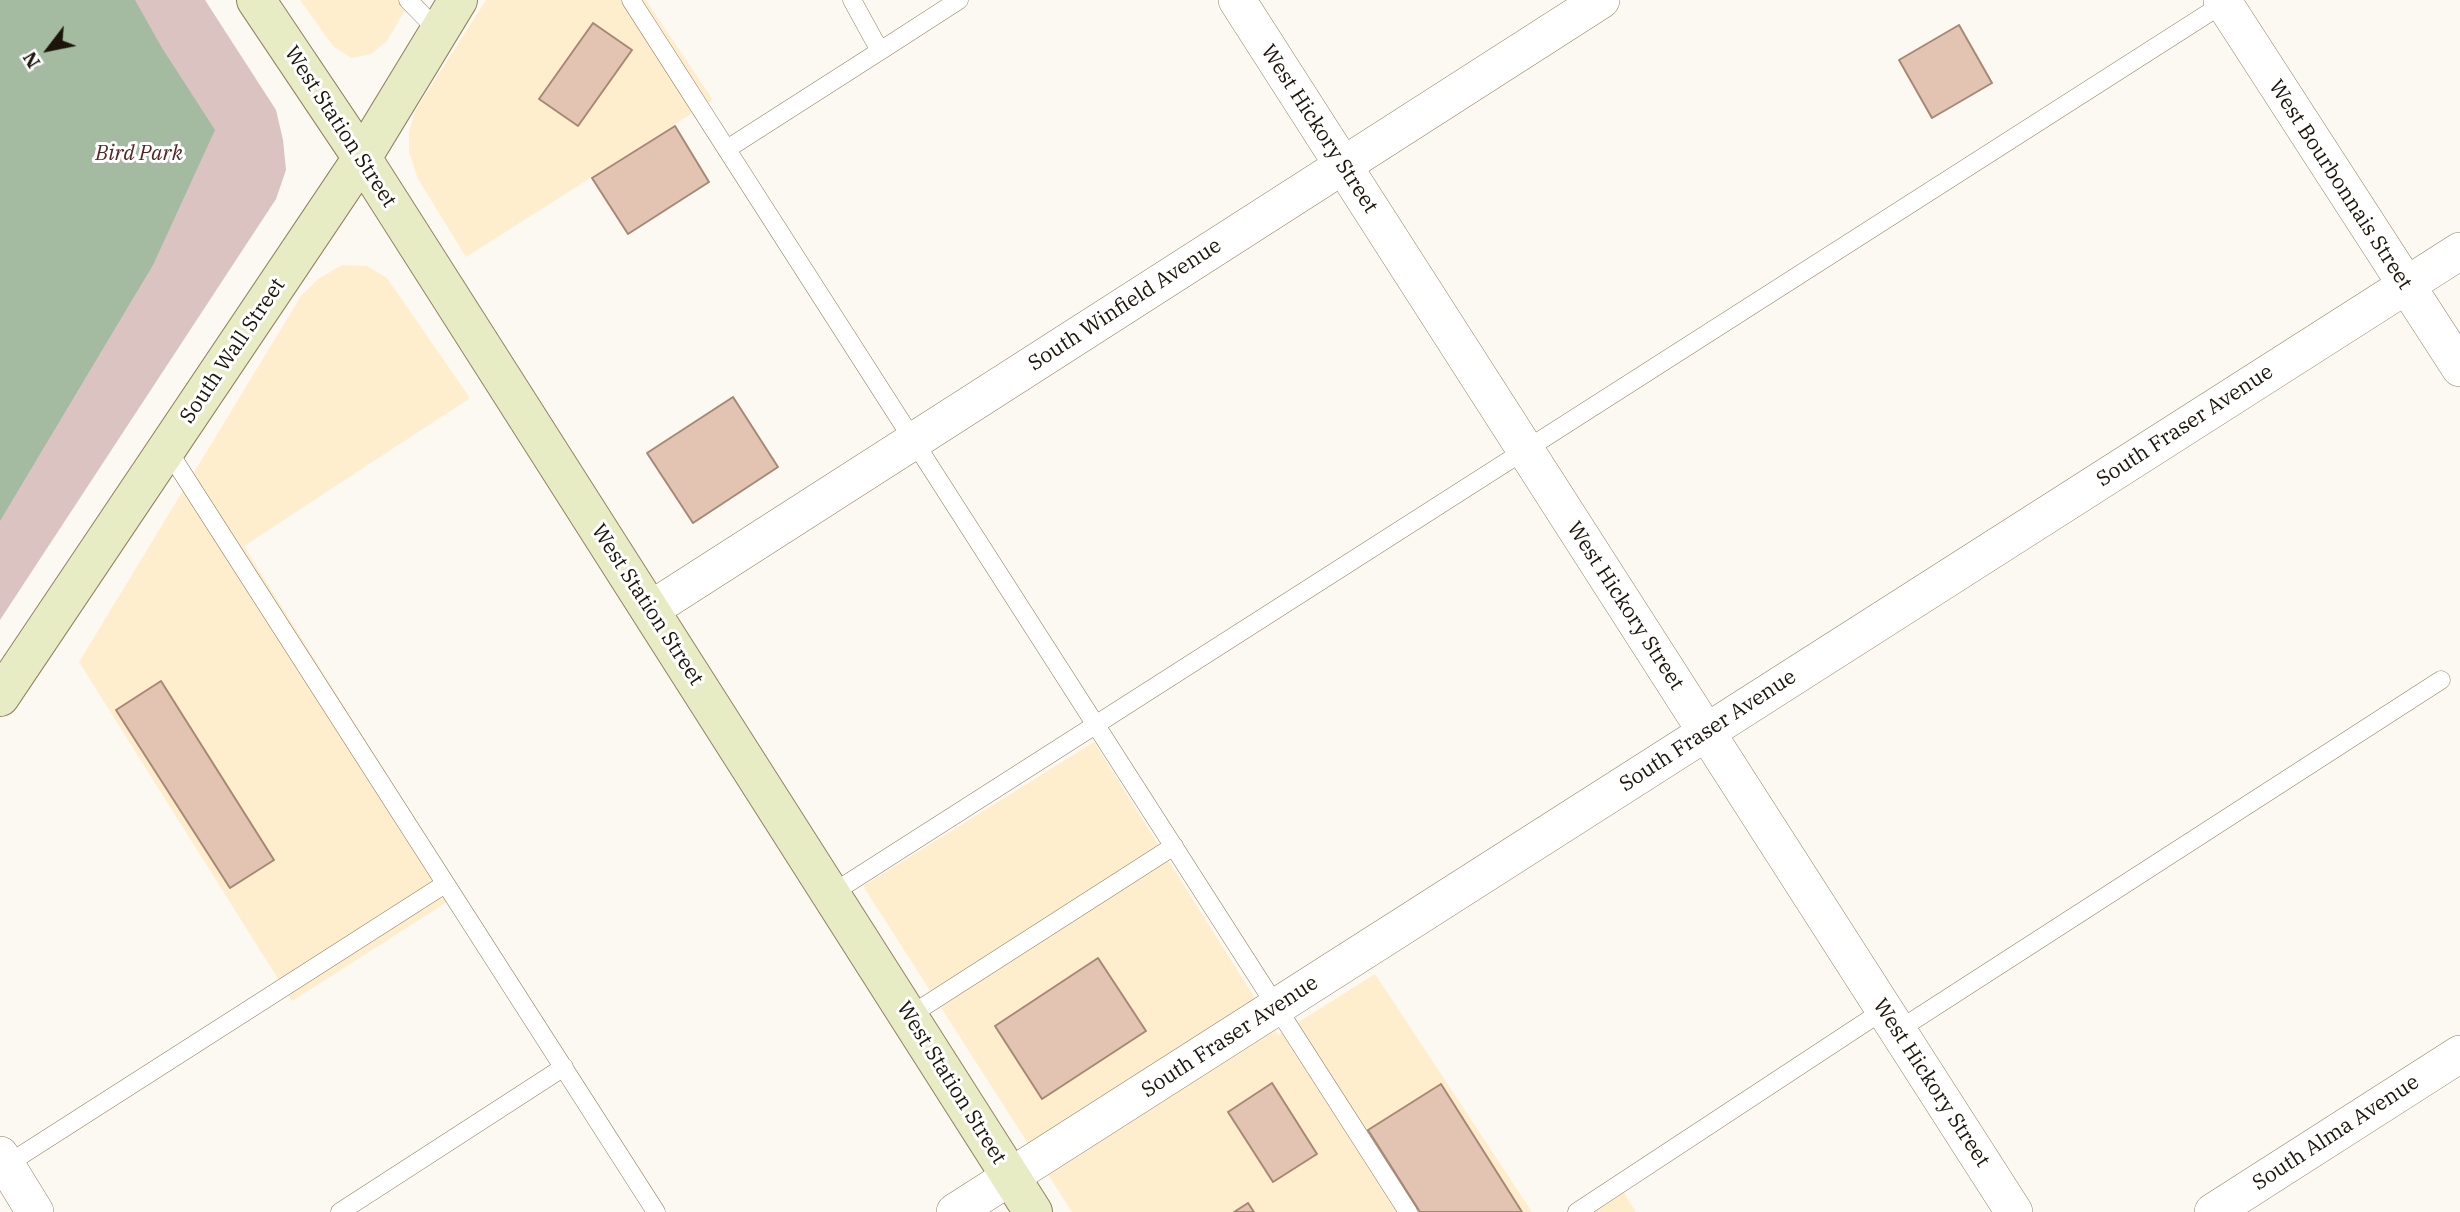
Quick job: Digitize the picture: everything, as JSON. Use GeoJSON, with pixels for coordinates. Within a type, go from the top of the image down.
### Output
{"type":"FeatureCollection","features":[{"type":"Feature","properties":{"kind":"main road","name":"West Station Street"},"geometry":{"type":"LineString","coordinates":[[257,1],[362,158],[1034,1212]]}},
{"type":"Feature","properties":{"kind":"main road","name":"South Wall Street"},"geometry":{"type":"LineString","coordinates":[[0,697],[362,158],[448,16]]}},
{"type":"Feature","properties":{"kind":"street","name":"West Hickory Street"},"geometry":{"type":"LineString","coordinates":[[1237,0],[2014,1212]]}},
{"type":"Feature","properties":{"kind":"street","name":"South Winfield Avenue"},"geometry":{"type":"LineString","coordinates":[[650,610],[1601,0]]}},
{"type":"Feature","properties":{"kind":"street","name":"West Bourbonnais Street"},"geometry":{"type":"LineString","coordinates":[[2225,1],[2460,369]]}},
{"type":"Feature","properties":{"kind":"street","name":"South Fraser Avenue"},"geometry":{"type":"LineString","coordinates":[[955,1212],[2460,251]]}},
{"type":"Feature","properties":{"kind":"street","name":"South Alma Avenue"},"geometry":{"type":"LineString","coordinates":[[2213,1212],[2460,1054]]}},
{"type":"Feature","properties":{"kind":"street"},"geometry":{"type":"LineString","coordinates":[[3,1160],[36,1212]]}},
{"type":"Feature","properties":{"kind":"lane"},"geometry":{"type":"LineString","coordinates":[[408,0],[448,16]]}},
{"type":"Feature","properties":{"kind":"lane"},"geometry":{"type":"LineString","coordinates":[[631,0],[1174,845],[1404,1211]]}},
{"type":"Feature","properties":{"kind":"lane"},"geometry":{"type":"LineString","coordinates":[[852,0],[880,51]]}},
{"type":"Feature","properties":{"kind":"lane"},"geometry":{"type":"LineString","coordinates":[[727,149],[959,0]]}},
{"type":"Feature","properties":{"kind":"lane"},"geometry":{"type":"LineString","coordinates":[[831,894],[2225,1]]}},
{"type":"Feature","properties":{"kind":"lane"},"geometry":{"type":"LineString","coordinates":[[167,449],[656,1212]]}},
{"type":"Feature","properties":{"kind":"lane"},"geometry":{"type":"LineString","coordinates":[[1577,1212],[2441,680]]}},
{"type":"Feature","properties":{"kind":"lane"},"geometry":{"type":"LineString","coordinates":[[909,1016],[1174,845]]}},
{"type":"Feature","properties":{"kind":"lane"},"geometry":{"type":"LineString","coordinates":[[3,1160],[445,884]]}},
{"type":"Feature","properties":{"kind":"lane"},"geometry":{"type":"LineString","coordinates":[[340,1212],[564,1067]]}},
{"type":"Feature","properties":{"kind":"shaded area","name":"Bird Park"},"geometry":{"type":"Polygon","coordinates":[[[0,0],[135,0],[162,48],[215,130],[153,265],[0,521],[0,0]]]}},
{"type":"Feature","properties":{"kind":"shaded area"},"geometry":{"type":"Polygon","coordinates":[[[300,0],[411,0],[387,41],[371,54],[351,58],[333,46],[300,0]]]}},
{"type":"Feature","properties":{"kind":"shaded area"},"geometry":{"type":"Polygon","coordinates":[[[486,0],[646,0],[713,100],[466,257],[418,179],[409,152],[409,132],[415,111],[486,0]]]}},
{"type":"Feature","properties":{"kind":"shaded area"},"geometry":{"type":"Polygon","coordinates":[[[342,265],[367,266],[387,278],[470,398],[244,546],[461,893],[292,1001],[79,662],[301,296],[318,279],[342,265]]]}},
{"type":"Feature","properties":{"kind":"shaded area"},"geometry":{"type":"Polygon","coordinates":[[[1094,742],[1278,1035],[1375,974],[1532,1212],[1072,1212],[863,886],[1094,742]]]}},
{"type":"Feature","properties":{"kind":"shaded area"},"geometry":{"type":"Polygon","coordinates":[[[1616,1180],[1636,1212],[1566,1212],[1616,1180]]]}},
{"type":"Feature","properties":{"kind":"green space","name":"Bird Park"},"geometry":{"type":"Polygon","coordinates":[[[0,0],[205,0],[276,110],[286,170],[276,199],[0,620],[0,0]]]}},
{"type":"Feature","properties":{"kind":"building"},"geometry":{"type":"Polygon","coordinates":[[[593,23],[632,50],[578,126],[539,99],[593,23]]]}},
{"type":"Feature","properties":{"kind":"building"},"geometry":{"type":"Polygon","coordinates":[[[1959,25],[1992,83],[1932,118],[1899,60],[1959,25]]]}},
{"type":"Feature","properties":{"kind":"building"},"geometry":{"type":"Polygon","coordinates":[[[675,126],[709,182],[628,234],[592,178],[675,126]]]}},
{"type":"Feature","properties":{"kind":"building"},"geometry":{"type":"Polygon","coordinates":[[[733,397],[778,467],[693,523],[647,453],[733,397]]]}},
{"type":"Feature","properties":{"kind":"building"},"geometry":{"type":"Polygon","coordinates":[[[161,681],[274,860],[230,888],[116,710],[161,681]]]}},
{"type":"Feature","properties":{"kind":"building"},"geometry":{"type":"Polygon","coordinates":[[[1098,958],[1146,1031],[1042,1099],[995,1026],[1098,958]]]}},
{"type":"Feature","properties":{"kind":"building"},"geometry":{"type":"Polygon","coordinates":[[[1272,1083],[1317,1154],[1273,1182],[1228,1112],[1272,1083]]]}},
{"type":"Feature","properties":{"kind":"building"},"geometry":{"type":"Polygon","coordinates":[[[1441,1084],[1522,1212],[1420,1212],[1368,1130],[1441,1084]]]}},
{"type":"Feature","properties":{"kind":"building"},"geometry":{"type":"Polygon","coordinates":[[[1248,1203],[1254,1212],[1234,1212],[1248,1203]]]}}]}
